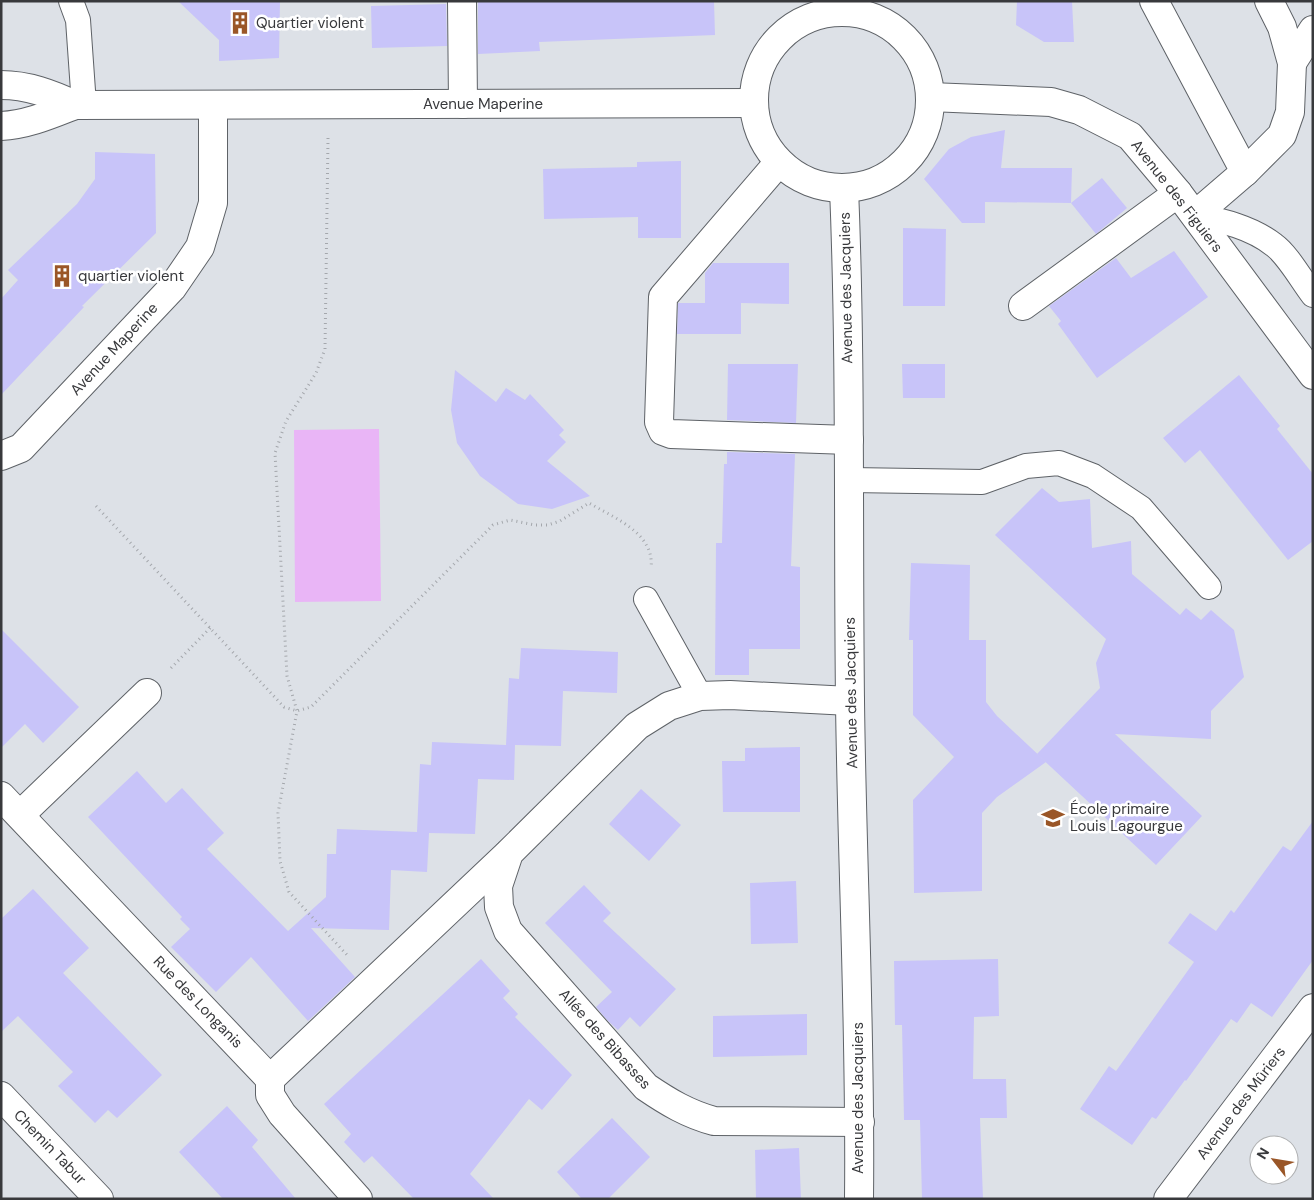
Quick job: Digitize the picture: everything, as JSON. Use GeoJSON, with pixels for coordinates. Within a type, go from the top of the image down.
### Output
{"type":"FeatureCollection","features":[{"type":"Feature","properties":{"kind":"street"},"geometry":{"type":"LineString","coordinates":[[462,1],[463,104]]}},
{"type":"Feature","properties":{"kind":"street"},"geometry":{"type":"LineString","coordinates":[[1154,1],[1245,172]]}},
{"type":"Feature","properties":{"kind":"street"},"geometry":{"type":"LineString","coordinates":[[1195,215],[1245,172],[1282,135],[1290,112],[1292,63],[1282,27],[1268,1]]}},
{"type":"Feature","properties":{"kind":"street"},"geometry":{"type":"LineString","coordinates":[[839,6],[867,15],[891,26],[912,45],[925,69],[930,97],[926,124],[915,149],[895,169],[887,174],[871,182],[844,188],[820,186],[798,176],[779,162],[766,145],[757,124],[754,103],[758,75],[769,50],[788,30],[812,17],[839,6]]}},
{"type":"Feature","properties":{"kind":"street"},"geometry":{"type":"LineString","coordinates":[[1292,63],[1313,30]]}},
{"type":"Feature","properties":{"kind":"street","name":"Avenue Maperine"},"geometry":{"type":"LineString","coordinates":[[1,85],[19,85],[43,91],[79,105]]}},
{"type":"Feature","properties":{"kind":"street","name":"Avenue des Figuiers"},"geometry":{"type":"LineString","coordinates":[[930,97],[1051,102],[1079,110],[1130,136],[1195,215],[1313,375]]}},
{"type":"Feature","properties":{"kind":"street","name":"Avenue Maperine"},"geometry":{"type":"LineString","coordinates":[[1,126],[12,126],[42,118],[79,105],[754,103]]}},
{"type":"Feature","properties":{"kind":"street","name":"Avenue Maperine"},"geometry":{"type":"LineString","coordinates":[[1,456],[21,448],[172,288],[200,247],[212,203],[213,106]]}},
{"type":"Feature","properties":{"kind":"street"},"geometry":{"type":"LineString","coordinates":[[779,162],[663,296],[659,422],[663,431],[671,434],[850,440]]}},
{"type":"Feature","properties":{"kind":"street","name":"Avenue des Jacquiers"},"geometry":{"type":"LineString","coordinates":[[844,188],[850,440],[850,701],[860,1122],[859,1199]]}},
{"type":"Feature","properties":{"kind":"street"},"geometry":{"type":"LineString","coordinates":[[1024,306],[1178,193]]}},
{"type":"Feature","properties":{"kind":"street"},"geometry":{"type":"LineString","coordinates":[[20,815],[147,693]]}},
{"type":"Feature","properties":{"kind":"street","name":"Allée des Bibasses"},"geometry":{"type":"LineString","coordinates":[[270,1079],[509,853],[637,726],[669,706],[700,696],[730,695],[850,701]]}},
{"type":"Feature","properties":{"kind":"street","name":"Rue des Longanis"},"geometry":{"type":"LineString","coordinates":[[1,796],[270,1079]]}},
{"type":"Feature","properties":{"kind":"street","name":"Allée des Bibasses"},"geometry":{"type":"LineString","coordinates":[[509,853],[498,886],[499,907],[508,931],[646,1087],[692,1115],[714,1120],[860,1122]]}},
{"type":"Feature","properties":{"kind":"street","name":"Avenue des Mûriers"},"geometry":{"type":"LineString","coordinates":[[1168,1199],[1313,1008]]}},
{"type":"Feature","properties":{"kind":"street"},"geometry":{"type":"LineString","coordinates":[[270,1079],[270,1095],[282,1114],[358,1199]]}},
{"type":"Feature","properties":{"kind":"street","name":"Chemin Tabur"},"geometry":{"type":"LineString","coordinates":[[1,1096],[100,1199]]}},
{"type":"Feature","properties":{"kind":"lane"},"geometry":{"type":"LineString","coordinates":[[71,1],[78,20],[79,105]]}},
{"type":"Feature","properties":{"kind":"lane"},"geometry":{"type":"LineString","coordinates":[[1195,215],[1223,221],[1250,231],[1276,246],[1313,295]]}},
{"type":"Feature","properties":{"kind":"lane"},"geometry":{"type":"LineString","coordinates":[[850,480],[982,482],[1026,466],[1059,463],[1093,476],[1141,508],[1209,587]]}},
{"type":"Feature","properties":{"kind":"lane"},"geometry":{"type":"LineString","coordinates":[[646,599],[700,696]]}},
{"type":"Feature","properties":{"kind":"path"},"geometry":{"type":"LineString","coordinates":[[328,104],[325,349],[316,373],[286,421],[275,453],[287,676],[298,711],[278,813],[282,869],[289,892],[372,982]]}},
{"type":"Feature","properties":{"kind":"path"},"geometry":{"type":"LineString","coordinates":[[96,506],[284,707],[298,711],[311,707],[493,525],[510,520],[535,525],[548,525],[560,521],[589,503],[631,528],[647,545],[652,560],[646,599]]}},
{"type":"Feature","properties":{"kind":"path"},"geometry":{"type":"LineString","coordinates":[[147,693],[211,627]]}},
{"type":"Feature","properties":{"kind":"shaded area"},"geometry":{"type":"Polygon","coordinates":[[[379,429],[381,601],[295,602],[294,430],[379,429]]]}},
{"type":"Feature","properties":{"kind":"building","name":"Quartier violent"},"geometry":{"type":"Polygon","coordinates":[[[178,1],[280,1],[279,58],[219,61],[219,40],[178,1]]]}},
{"type":"Feature","properties":{"kind":"building"},"geometry":{"type":"Polygon","coordinates":[[[478,1],[714,1],[715,35],[539,42],[540,51],[478,54],[478,1]]]}},
{"type":"Feature","properties":{"kind":"building"},"geometry":{"type":"Polygon","coordinates":[[[1017,1],[1072,1],[1074,42],[1044,42],[1016,25],[1017,1]]]}},
{"type":"Feature","properties":{"kind":"building"},"geometry":{"type":"Polygon","coordinates":[[[446,4],[447,46],[372,48],[371,6],[446,4]]]}},
{"type":"Feature","properties":{"kind":"building"},"geometry":{"type":"Polygon","coordinates":[[[1005,130],[1001,168],[1072,168],[1071,203],[985,202],[985,223],[962,223],[924,179],[949,149],[971,137],[1005,130]]]}},
{"type":"Feature","properties":{"kind":"building","name":"quartier violent"},"geometry":{"type":"Polygon","coordinates":[[[95,152],[155,154],[156,233],[82,306],[84,307],[1,395],[1,299],[18,280],[8,270],[77,204],[95,179],[95,152]]]}},
{"type":"Feature","properties":{"kind":"building"},"geometry":{"type":"Polygon","coordinates":[[[681,161],[681,238],[638,238],[638,217],[544,219],[543,169],[637,167],[637,162],[681,161]]]}},
{"type":"Feature","properties":{"kind":"building"},"geometry":{"type":"Polygon","coordinates":[[[1102,178],[1127,208],[1096,234],[1071,203],[1102,178]]]}},
{"type":"Feature","properties":{"kind":"building"},"geometry":{"type":"Polygon","coordinates":[[[903,228],[946,229],[945,306],[903,306],[903,228]]]}},
{"type":"Feature","properties":{"kind":"building"},"geometry":{"type":"Polygon","coordinates":[[[1174,251],[1208,297],[1097,378],[1058,324],[1061,321],[1049,306],[1116,258],[1131,278],[1174,251]]]}},
{"type":"Feature","properties":{"kind":"building"},"geometry":{"type":"Polygon","coordinates":[[[713,263],[789,263],[789,304],[741,303],[741,334],[677,334],[678,303],[705,303],[705,273],[713,263]]]}},
{"type":"Feature","properties":{"kind":"building"},"geometry":{"type":"Polygon","coordinates":[[[728,364],[798,364],[796,423],[727,420],[728,364]]]}},
{"type":"Feature","properties":{"kind":"building"},"geometry":{"type":"Polygon","coordinates":[[[902,364],[945,364],[945,398],[903,398],[902,364]]]}},
{"type":"Feature","properties":{"kind":"building"},"geometry":{"type":"Polygon","coordinates":[[[455,370],[496,402],[506,388],[525,400],[530,394],[564,430],[559,435],[566,442],[547,461],[590,496],[552,509],[518,504],[480,476],[457,443],[451,410],[455,370]]]}},
{"type":"Feature","properties":{"kind":"building"},"geometry":{"type":"Polygon","coordinates":[[[1239,375],[1280,426],[1277,429],[1313,474],[1313,541],[1288,560],[1200,450],[1185,463],[1163,438],[1239,375]]]}},
{"type":"Feature","properties":{"kind":"building"},"geometry":{"type":"Polygon","coordinates":[[[727,452],[795,454],[791,566],[800,567],[800,649],[749,649],[749,675],[715,675],[716,543],[722,543],[724,464],[727,464],[727,452]]]}},
{"type":"Feature","properties":{"kind":"building"},"geometry":{"type":"Polygon","coordinates":[[[1042,488],[1059,502],[1090,499],[1092,548],[1131,541],[1132,574],[1180,615],[1186,608],[1201,620],[1211,610],[1234,630],[1244,677],[1211,711],[1211,739],[1115,734],[1202,816],[1156,865],[1037,754],[1100,688],[1096,663],[1106,639],[995,535],[1042,488]]]}},
{"type":"Feature","properties":{"kind":"building"},"geometry":{"type":"Polygon","coordinates":[[[911,563],[970,565],[969,640],[986,640],[986,702],[997,716],[1046,762],[997,797],[982,813],[982,891],[914,893],[913,800],[954,757],[913,715],[913,640],[909,640],[911,563]]]}},
{"type":"Feature","properties":{"kind":"building"},"geometry":{"type":"Polygon","coordinates":[[[1,629],[79,707],[43,743],[25,724],[1,748],[1,629]]]}},
{"type":"Feature","properties":{"kind":"building"},"geometry":{"type":"Polygon","coordinates":[[[521,648],[618,652],[617,693],[563,691],[561,746],[515,745],[514,780],[478,779],[475,834],[429,833],[427,872],[391,870],[389,930],[311,928],[355,977],[308,1021],[251,957],[216,992],[171,947],[190,929],[180,919],[182,917],[88,817],[137,771],[166,803],[182,788],[224,833],[207,849],[288,931],[326,897],[327,854],[336,854],[337,829],[417,832],[420,764],[431,765],[432,742],[506,745],[509,678],[519,679],[521,648]]]}},
{"type":"Feature","properties":{"kind":"building"},"geometry":{"type":"Polygon","coordinates":[[[800,747],[800,812],[723,812],[722,761],[745,761],[745,748],[800,747]]]}},
{"type":"Feature","properties":{"kind":"building"},"geometry":{"type":"Polygon","coordinates":[[[641,789],[681,825],[649,861],[609,824],[641,789]]]}},
{"type":"Feature","properties":{"kind":"building"},"geometry":{"type":"Polygon","coordinates":[[[1313,821],[1313,960],[1272,1017],[1251,1003],[1237,1023],[1231,1019],[1186,1081],[1156,1119],[1152,1117],[1132,1145],[1080,1109],[1109,1066],[1116,1071],[1194,962],[1168,943],[1190,913],[1216,931],[1231,910],[1234,913],[1283,846],[1291,851],[1313,821]]]}},
{"type":"Feature","properties":{"kind":"building"},"geometry":{"type":"Polygon","coordinates":[[[796,881],[798,943],[751,944],[750,883],[796,881]]]}},
{"type":"Feature","properties":{"kind":"building"},"geometry":{"type":"Polygon","coordinates":[[[584,885],[611,913],[603,921],[676,989],[640,1027],[630,1017],[618,1030],[607,1020],[596,1007],[612,992],[545,923],[584,885]]]}},
{"type":"Feature","properties":{"kind":"building"},"geometry":{"type":"Polygon","coordinates":[[[33,889],[89,948],[63,973],[162,1075],[117,1118],[108,1110],[95,1123],[58,1086],[73,1072],[18,1016],[1,1032],[1,919],[33,889]]]}},
{"type":"Feature","properties":{"kind":"building"},"geometry":{"type":"Polygon","coordinates":[[[481,959],[510,991],[503,998],[518,1014],[515,1017],[572,1075],[542,1110],[529,1099],[470,1174],[494,1199],[414,1199],[372,1156],[364,1163],[344,1142],[351,1134],[324,1104],[481,959]]]}},
{"type":"Feature","properties":{"kind":"building"},"geometry":{"type":"Polygon","coordinates":[[[998,959],[999,1016],[974,1017],[973,1079],[1006,1079],[1007,1118],[980,1118],[983,1199],[922,1199],[920,1120],[904,1120],[902,1025],[895,1025],[894,961],[998,959]]]}},
{"type":"Feature","properties":{"kind":"building"},"geometry":{"type":"Polygon","coordinates":[[[807,1014],[807,1055],[713,1057],[713,1016],[807,1014]]]}},
{"type":"Feature","properties":{"kind":"building"},"geometry":{"type":"Polygon","coordinates":[[[227,1106],[258,1140],[252,1147],[296,1199],[223,1199],[179,1152],[227,1106]]]}},
{"type":"Feature","properties":{"kind":"building"},"geometry":{"type":"Polygon","coordinates":[[[612,1118],[650,1157],[608,1199],[582,1199],[557,1172],[612,1118]]]}},
{"type":"Feature","properties":{"kind":"building"},"geometry":{"type":"Polygon","coordinates":[[[799,1148],[801,1199],[756,1199],[755,1150],[799,1148]]]}},
{"type":"Feature","properties":{"kind":"place","name":"Quartier violent"},"geometry":{"type":"Point","coordinates":[240,23]}},
{"type":"Feature","properties":{"kind":"place","name":"quartier violent"},"geometry":{"type":"Point","coordinates":[62,276]}},
{"type":"Feature","properties":{"kind":"place","name":"École primaire Louis Lagourgue"},"geometry":{"type":"Point","coordinates":[1053,818]}}]}
